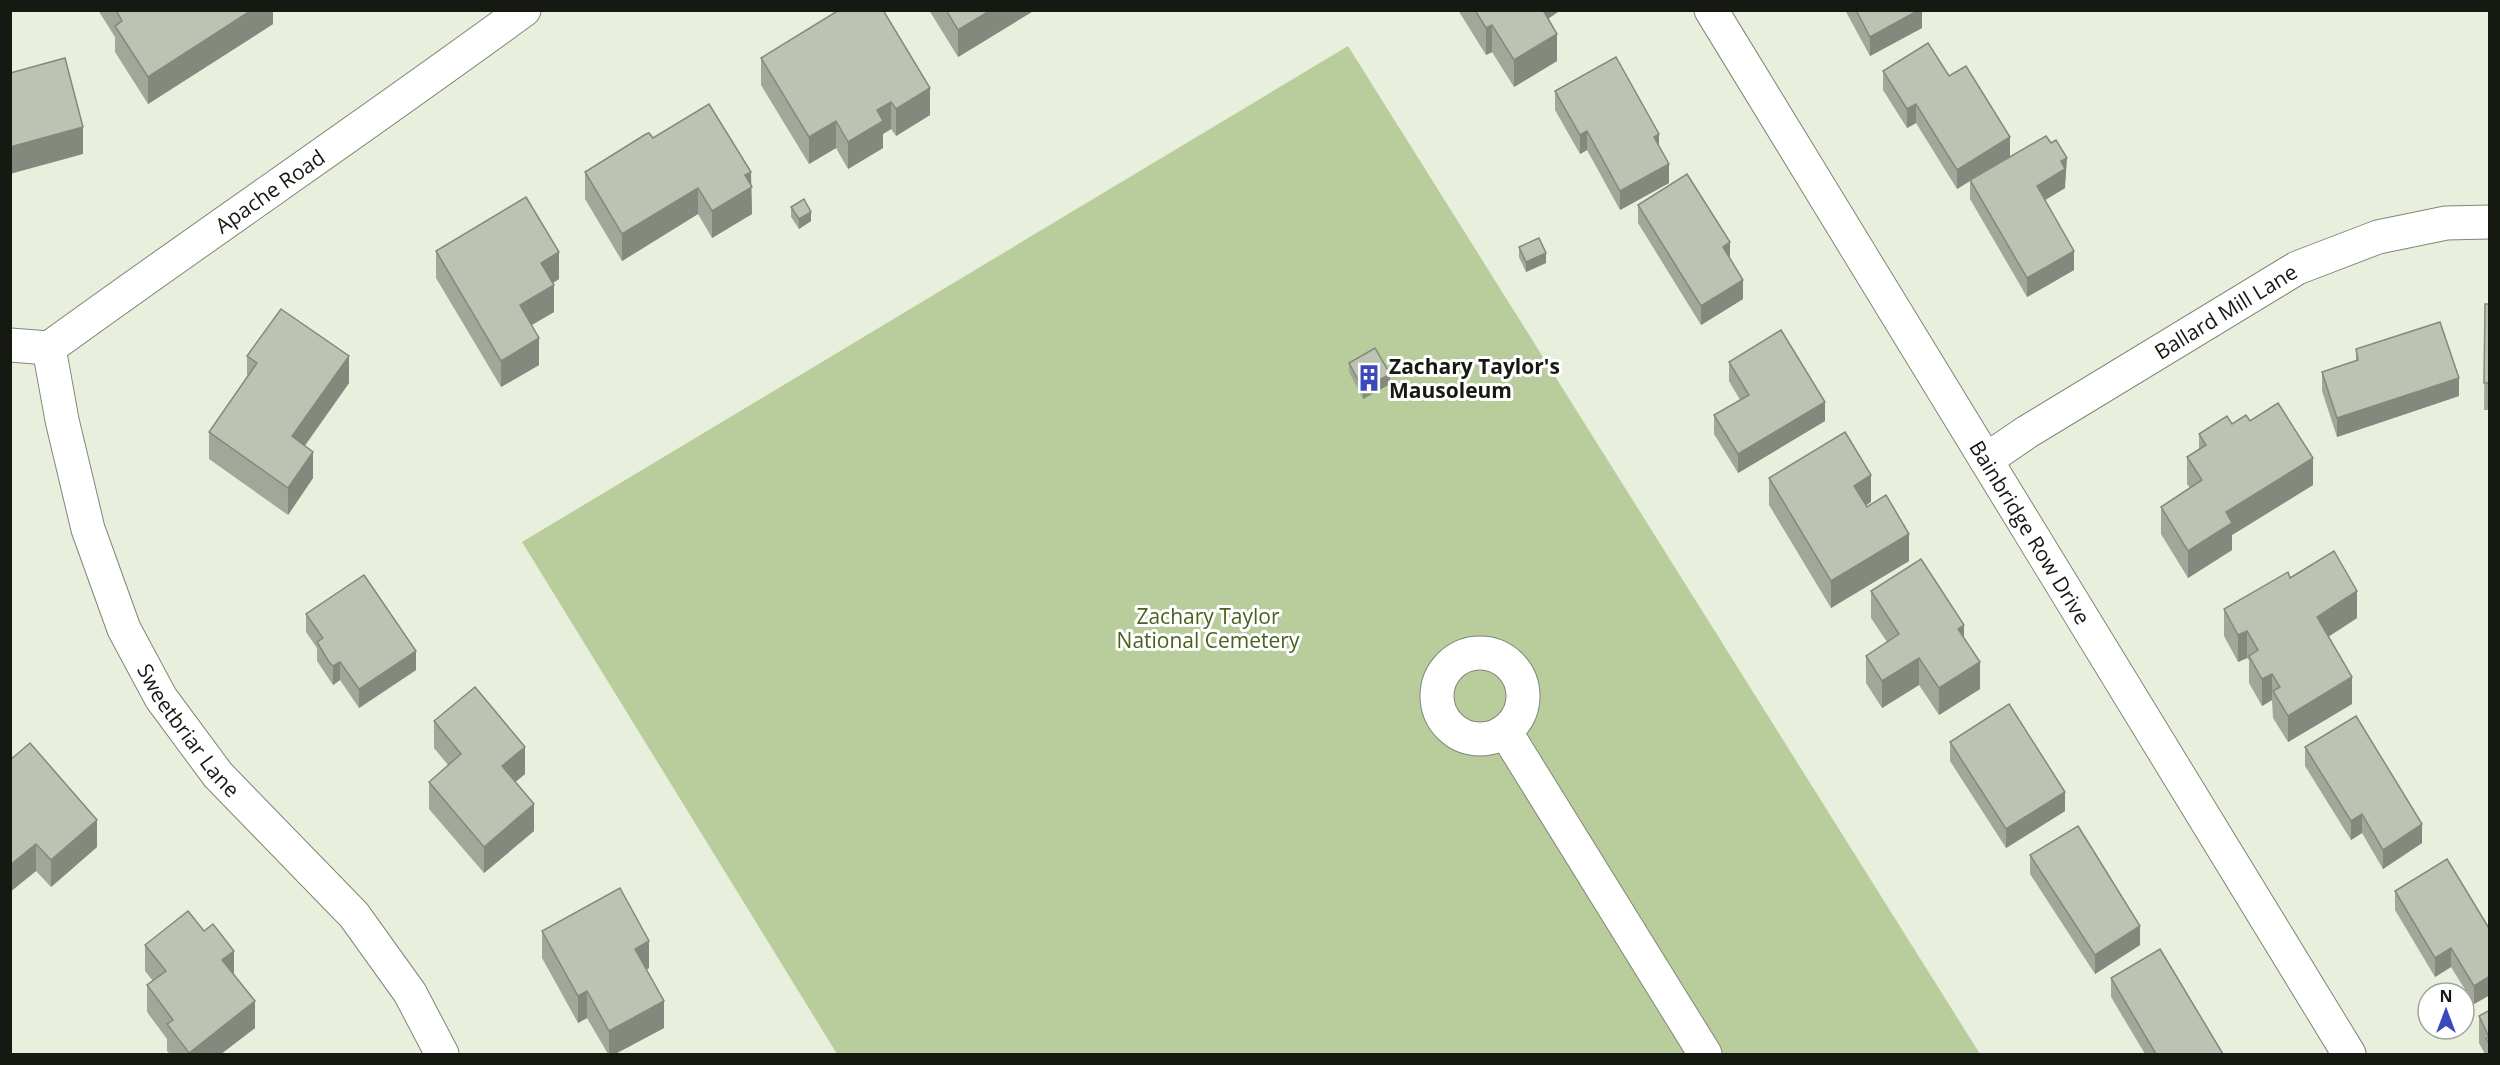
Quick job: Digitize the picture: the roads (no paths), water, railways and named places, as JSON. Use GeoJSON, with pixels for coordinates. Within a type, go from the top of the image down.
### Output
{"type":"FeatureCollection","features":[{"type":"Feature","properties":{"kind":"street","name":"Apache Road"},"geometry":{"type":"LineString","coordinates":[[49,348],[181,252],[407,96],[524,10]]}},
{"type":"Feature","properties":{"kind":"street","name":"Bainbridge Row Drive"},"geometry":{"type":"LineString","coordinates":[[1711,10],[2349,1054]]}},
{"type":"Feature","properties":{"kind":"street","name":"Ballard Mill Lane"},"geometry":{"type":"LineString","coordinates":[[1986,460],[2027,432],[2298,268],[2378,237],[2446,224],[2490,222]]}},
{"type":"Feature","properties":{"kind":"street"},"geometry":{"type":"LineString","coordinates":[[10,345],[49,348]]}},
{"type":"Feature","properties":{"kind":"street","name":"Sweetbriar Lane"},"geometry":{"type":"LineString","coordinates":[[49,348],[62,420],[88,530],[124,629],[161,698],[218,775],[354,915],[410,993],[442,1054]]}},
{"type":"Feature","properties":{"kind":"street"},"geometry":{"type":"LineString","coordinates":[[1505,731],[1705,1054]]}},
{"type":"Feature","properties":{"kind":"place","name":"Zachary Taylor's Mausoleum"},"geometry":{"type":"Point","coordinates":[1369,378]}},
{"type":"Feature","properties":{"kind":"park label","name":"Zachary Taylor National Cemetery"},"geometry":{"type":"Point","coordinates":[1208,628]}}]}
